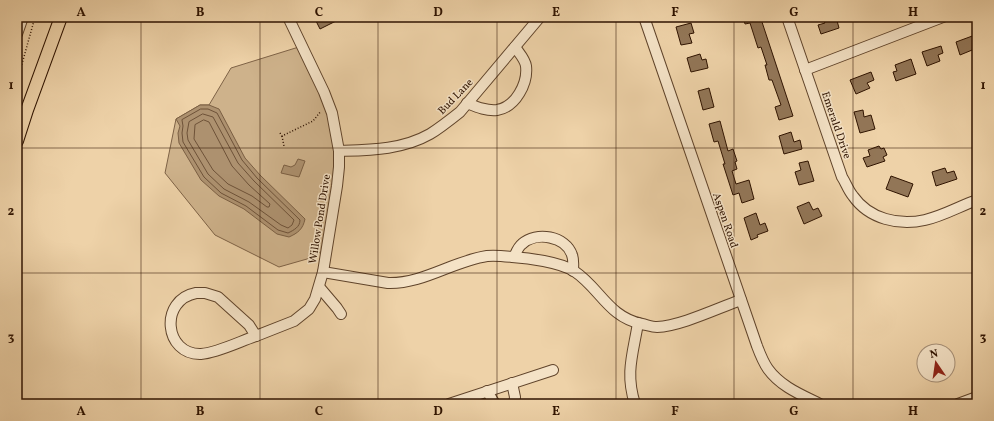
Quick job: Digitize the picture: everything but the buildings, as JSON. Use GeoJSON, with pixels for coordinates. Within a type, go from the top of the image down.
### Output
{"type":"FeatureCollection","features":[{"type":"Feature","properties":{"kind":"main road"},"geometry":{"type":"LineString","coordinates":[[17,141],[61,17]]}},
{"type":"Feature","properties":{"kind":"street"},"geometry":{"type":"LineString","coordinates":[[17,34],[23,17]]}},
{"type":"Feature","properties":{"kind":"street","name":"Willow Pond Drive"},"geometry":{"type":"LineString","coordinates":[[288,17],[324,92],[332,113],[338,151],[339,167],[337,186],[323,272],[398,284],[411,281],[476,258],[496,255],[514,257],[550,263],[573,270],[586,281],[612,309],[624,318],[638,324],[657,327],[689,319],[741,300]]}},
{"type":"Feature","properties":{"kind":"street","name":"Bud Lane"},"geometry":{"type":"LineString","coordinates":[[338,151],[389,148],[415,141],[429,135],[460,112],[540,17]]}},
{"type":"Feature","properties":{"kind":"street","name":"Aspen Road"},"geometry":{"type":"LineString","coordinates":[[644,17],[757,346],[768,369],[779,381],[788,388],[820,404]]}},
{"type":"Feature","properties":{"kind":"street","name":"Emerald Drive"},"geometry":{"type":"LineString","coordinates":[[787,17],[842,177],[853,197],[862,206],[872,213],[891,221],[913,222],[925,220],[977,200]]}},
{"type":"Feature","properties":{"kind":"street"},"geometry":{"type":"LineString","coordinates":[[805,70],[943,17]]}},
{"type":"Feature","properties":{"kind":"street"},"geometry":{"type":"LineString","coordinates":[[467,103],[480,109],[491,110],[505,108],[513,102],[523,86],[526,72],[525,63],[515,47]]}},
{"type":"Feature","properties":{"kind":"street"},"geometry":{"type":"LineString","coordinates":[[514,257],[521,244],[527,240],[538,237],[547,237],[562,243],[570,251],[573,256],[573,270]]}},
{"type":"Feature","properties":{"kind":"street"},"geometry":{"type":"LineString","coordinates":[[256,336],[249,325],[218,297],[212,294],[191,294],[179,302],[173,311],[170,326],[173,336],[182,348],[194,353],[210,353],[289,324],[303,316],[309,309],[320,288],[323,272]]}},
{"type":"Feature","properties":{"kind":"street"},"geometry":{"type":"LineString","coordinates":[[320,288],[341,314]]}},
{"type":"Feature","properties":{"kind":"street"},"geometry":{"type":"LineString","coordinates":[[635,404],[630,382],[630,366],[638,324]]}},
{"type":"Feature","properties":{"kind":"street"},"geometry":{"type":"LineString","coordinates":[[449,404],[553,370]]}},
{"type":"Feature","properties":{"kind":"street"},"geometry":{"type":"LineString","coordinates":[[512,383],[515,397],[514,404]]}},
{"type":"Feature","properties":{"kind":"street"},"geometry":{"type":"LineString","coordinates":[[487,391],[495,404]]}},
{"type":"Feature","properties":{"kind":"street"},"geometry":{"type":"LineString","coordinates":[[958,404],[977,396]]}},
{"type":"Feature","properties":{"kind":"path"},"geometry":{"type":"LineString","coordinates":[[17,82],[35,17]]}},
{"type":"Feature","properties":{"kind":"path"},"geometry":{"type":"LineString","coordinates":[[282,136],[313,121],[322,110]]}},
{"type":"Feature","properties":{"kind":"path"},"geometry":{"type":"LineString","coordinates":[[280,133],[284,146]]}},
{"type":"Feature","properties":{"kind":"shaded area"},"geometry":{"type":"Polygon","coordinates":[[[302,46],[324,92],[339,151],[327,247],[314,257],[279,267],[215,235],[165,173],[176,119],[200,105],[209,105],[231,68],[302,46]]]}},
{"type":"Feature","properties":{"kind":"water"},"geometry":{"type":"Polygon","coordinates":[[[200,105],[209,105],[219,109],[245,158],[260,175],[305,219],[303,225],[297,232],[289,237],[277,234],[244,209],[219,196],[201,180],[179,143],[178,133],[180,126],[176,119],[200,105]]]}},
{"type":"Feature","properties":{"kind":"water"},"geometry":{"type":"Polygon","coordinates":[[[298,159],[305,161],[299,177],[281,173],[284,165],[291,167],[295,165],[298,159]]]}}]}
